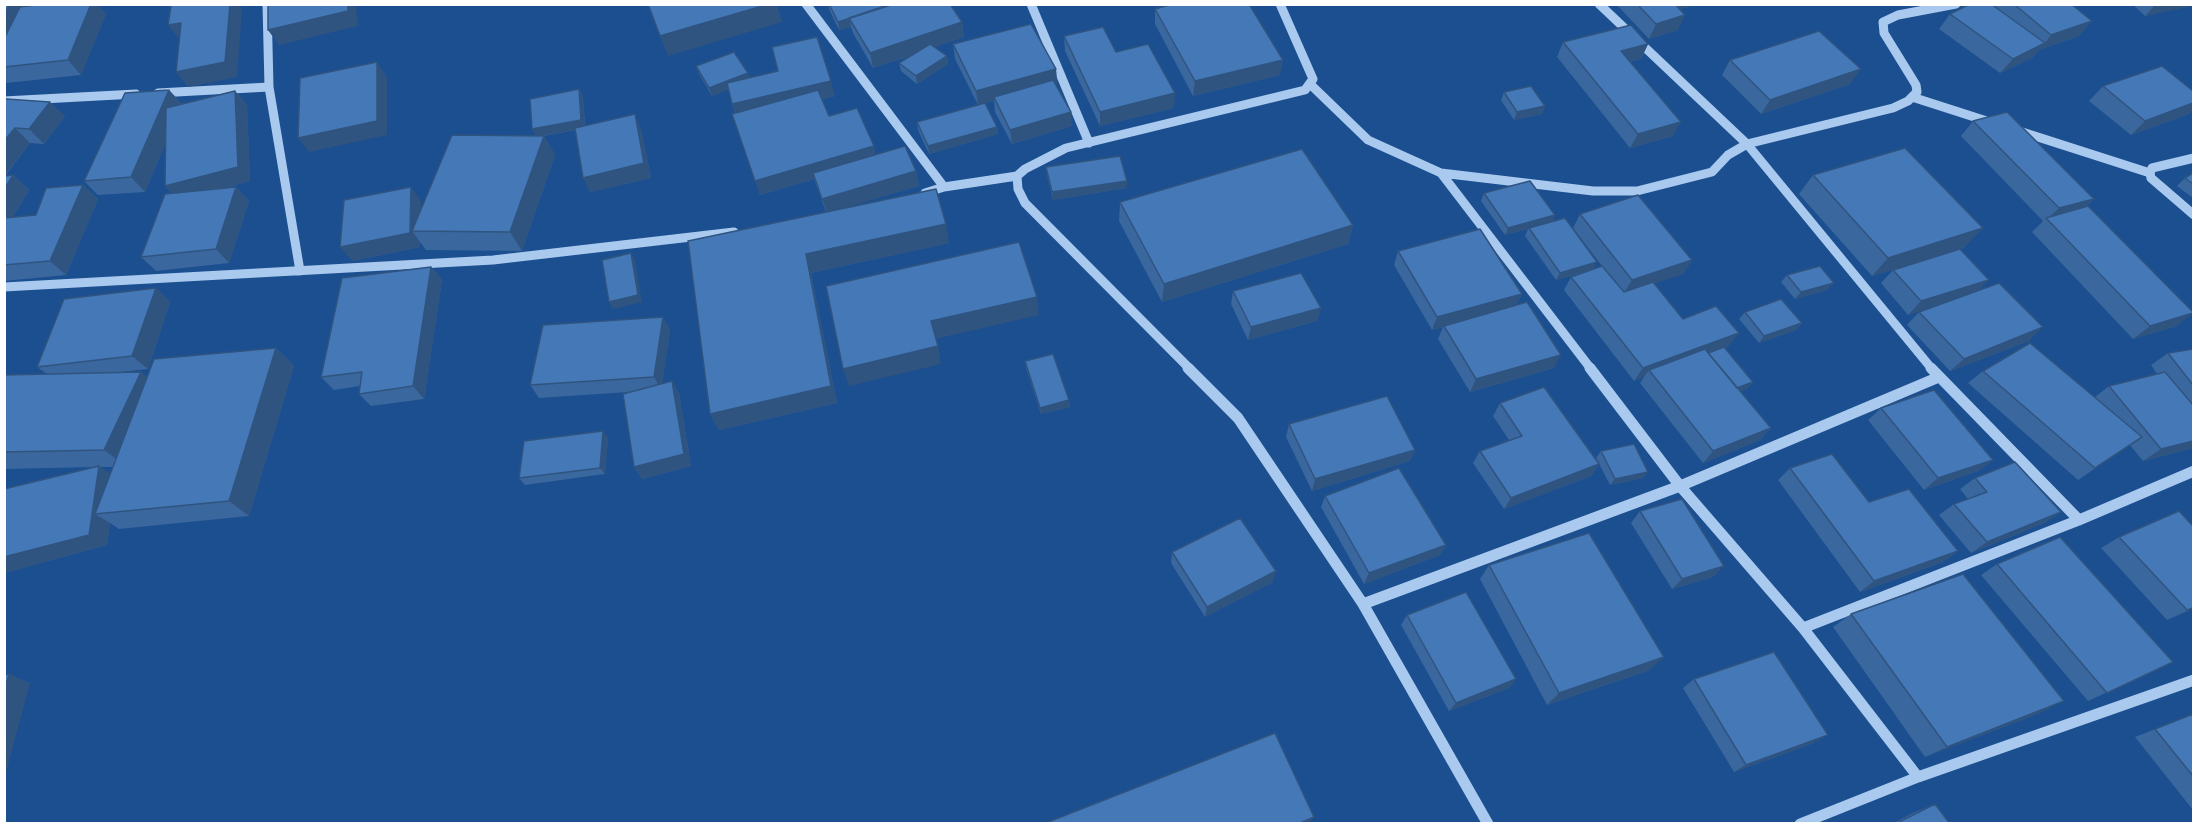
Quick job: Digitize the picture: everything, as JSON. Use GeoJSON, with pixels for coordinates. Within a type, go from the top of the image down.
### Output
{"type":"FeatureCollection","features":[{"type":"Feature","properties":{"kind":"street"},"geometry":{"type":"LineString","coordinates":[[267,4],[269,87],[300,271]]}},
{"type":"Feature","properties":{"kind":"street"},"geometry":{"type":"LineString","coordinates":[[807,4],[856,73],[944,187]]}},
{"type":"Feature","properties":{"kind":"street"},"geometry":{"type":"LineString","coordinates":[[1031,4],[1089,143]]}},
{"type":"Feature","properties":{"kind":"street"},"geometry":{"type":"LineString","coordinates":[[910,197],[944,187],[1017,176],[1036,161],[1066,148],[1305,90],[1313,79],[1280,4]]}},
{"type":"Feature","properties":{"kind":"street"},"geometry":{"type":"LineString","coordinates":[[1599,4],[1748,144],[1939,377],[2079,520]]}},
{"type":"Feature","properties":{"kind":"street"},"geometry":{"type":"LineString","coordinates":[[1310,84],[1368,140],[1441,173],[1593,191],[1636,192],[1712,172],[1728,155],[1748,144],[1893,108],[1912,97],[1917,92],[1916,85],[1884,33],[1883,22],[1908,12],[1956,4]]}},
{"type":"Feature","properties":{"kind":"street"},"geometry":{"type":"LineString","coordinates":[[4,100],[269,87]]}},
{"type":"Feature","properties":{"kind":"street"},"geometry":{"type":"LineString","coordinates":[[1912,97],[2150,173]]}},
{"type":"Feature","properties":{"kind":"street"},"geometry":{"type":"LineString","coordinates":[[2193,158],[2152,168],[2150,173],[2151,178],[2193,215]]}},
{"type":"Feature","properties":{"kind":"street"},"geometry":{"type":"LineString","coordinates":[[1441,173],[1680,486],[1803,628],[1918,777]]}},
{"type":"Feature","properties":{"kind":"street"},"geometry":{"type":"LineString","coordinates":[[1017,176],[1018,189],[1025,203],[1238,418],[1363,604],[1488,824]]}},
{"type":"Feature","properties":{"kind":"street"},"geometry":{"type":"LineString","coordinates":[[4,287],[493,261],[750,230]]}},
{"type":"Feature","properties":{"kind":"street"},"geometry":{"type":"LineString","coordinates":[[1363,604],[1680,486],[1939,377]]}},
{"type":"Feature","properties":{"kind":"street"},"geometry":{"type":"LineString","coordinates":[[1803,628],[2079,520],[2193,471]]}},
{"type":"Feature","properties":{"kind":"street"},"geometry":{"type":"LineString","coordinates":[[1800,824],[1918,777],[2193,680]]}},
{"type":"Feature","properties":{"kind":"building"},"geometry":{"type":"Polygon","coordinates":[[[4,4],[9,4],[4,17],[4,4]]]}},
{"type":"Feature","properties":{"kind":"building"},"geometry":{"type":"Polygon","coordinates":[[[43,4],[91,4],[68,60],[4,67],[4,39],[20,7],[43,4]]]}},
{"type":"Feature","properties":{"kind":"building"},"geometry":{"type":"Polygon","coordinates":[[[230,4],[225,62],[176,72],[181,23],[168,25],[171,6],[230,4]]]}},
{"type":"Feature","properties":{"kind":"building"},"geometry":{"type":"Polygon","coordinates":[[[268,4],[348,4],[348,11],[268,30],[268,4]]]}},
{"type":"Feature","properties":{"kind":"building"},"geometry":{"type":"Polygon","coordinates":[[[648,4],[769,4],[660,36],[648,4]]]}},
{"type":"Feature","properties":{"kind":"building"},"geometry":{"type":"Polygon","coordinates":[[[829,4],[891,4],[891,5],[838,22],[829,4]]]}},
{"type":"Feature","properties":{"kind":"building"},"geometry":{"type":"Polygon","coordinates":[[[891,4],[950,4],[962,22],[870,53],[849,18],[891,4]]]}},
{"type":"Feature","properties":{"kind":"building"},"geometry":{"type":"Polygon","coordinates":[[[1173,4],[1249,4],[1283,60],[1195,81],[1155,9],[1173,4]]]}},
{"type":"Feature","properties":{"kind":"building"},"geometry":{"type":"Polygon","coordinates":[[[1637,4],[1675,4],[1685,15],[1656,24],[1637,4]]]}},
{"type":"Feature","properties":{"kind":"building"},"geometry":{"type":"Polygon","coordinates":[[[1970,4],[1991,4],[2045,43],[2013,59],[1950,14],[1970,4]]]}},
{"type":"Feature","properties":{"kind":"building"},"geometry":{"type":"Polygon","coordinates":[[[2014,4],[2071,4],[2092,21],[2051,35],[2014,4]]]}},
{"type":"Feature","properties":{"kind":"building"},"geometry":{"type":"Polygon","coordinates":[[[1031,24],[1056,69],[976,91],[953,44],[1031,24]]]}},
{"type":"Feature","properties":{"kind":"building"},"geometry":{"type":"Polygon","coordinates":[[[1631,25],[1648,44],[1621,51],[1681,122],[1638,134],[1563,42],[1631,25]]]}},
{"type":"Feature","properties":{"kind":"building"},"geometry":{"type":"Polygon","coordinates":[[[1103,27],[1116,52],[1148,44],[1175,93],[1100,112],[1064,36],[1103,27]]]}},
{"type":"Feature","properties":{"kind":"building"},"geometry":{"type":"Polygon","coordinates":[[[1819,31],[1861,69],[1770,100],[1730,60],[1819,31]]]}},
{"type":"Feature","properties":{"kind":"building"},"geometry":{"type":"Polygon","coordinates":[[[817,37],[831,81],[732,104],[727,83],[778,71],[772,47],[817,37]]]}},
{"type":"Feature","properties":{"kind":"building"},"geometry":{"type":"Polygon","coordinates":[[[930,44],[947,56],[916,76],[899,63],[930,44]]]}},
{"type":"Feature","properties":{"kind":"building"},"geometry":{"type":"Polygon","coordinates":[[[734,52],[748,73],[709,88],[696,66],[734,52]]]}},
{"type":"Feature","properties":{"kind":"building"},"geometry":{"type":"Polygon","coordinates":[[[377,62],[377,121],[298,138],[300,78],[377,62]]]}},
{"type":"Feature","properties":{"kind":"building"},"geometry":{"type":"Polygon","coordinates":[[[2162,66],[2193,91],[2193,103],[2145,121],[2103,86],[2162,66]]]}},
{"type":"Feature","properties":{"kind":"building"},"geometry":{"type":"Polygon","coordinates":[[[1053,80],[1071,112],[1010,130],[994,97],[1053,80]]]}},
{"type":"Feature","properties":{"kind":"building"},"geometry":{"type":"Polygon","coordinates":[[[1531,86],[1545,106],[1517,112],[1504,92],[1531,86]]]}},
{"type":"Feature","properties":{"kind":"building"},"geometry":{"type":"Polygon","coordinates":[[[579,89],[581,120],[532,129],[530,99],[579,89]]]}},
{"type":"Feature","properties":{"kind":"building"},"geometry":{"type":"Polygon","coordinates":[[[169,90],[131,177],[84,181],[125,93],[169,90]]]}},
{"type":"Feature","properties":{"kind":"building"},"geometry":{"type":"Polygon","coordinates":[[[818,90],[829,116],[857,108],[874,146],[755,181],[732,114],[818,90]]]}},
{"type":"Feature","properties":{"kind":"building"},"geometry":{"type":"Polygon","coordinates":[[[235,91],[238,167],[165,186],[166,108],[235,91]]]}},
{"type":"Feature","properties":{"kind":"building"},"geometry":{"type":"Polygon","coordinates":[[[6,99],[50,102],[29,129],[15,128],[4,141],[4,101],[6,99]]]}},
{"type":"Feature","properties":{"kind":"building"},"geometry":{"type":"Polygon","coordinates":[[[985,103],[997,127],[928,146],[917,122],[985,103]]]}},
{"type":"Feature","properties":{"kind":"building"},"geometry":{"type":"Polygon","coordinates":[[[2007,112],[2094,199],[2059,208],[1973,121],[2007,112]]]}},
{"type":"Feature","properties":{"kind":"building"},"geometry":{"type":"Polygon","coordinates":[[[635,114],[644,163],[583,178],[575,128],[635,114]]]}},
{"type":"Feature","properties":{"kind":"building"},"geometry":{"type":"Polygon","coordinates":[[[452,135],[544,136],[510,232],[412,231],[452,135]]]}},
{"type":"Feature","properties":{"kind":"building"},"geometry":{"type":"Polygon","coordinates":[[[905,146],[916,171],[822,199],[813,173],[905,146]]]}},
{"type":"Feature","properties":{"kind":"building"},"geometry":{"type":"Polygon","coordinates":[[[1905,148],[1983,228],[1888,258],[1813,175],[1905,148]]]}},
{"type":"Feature","properties":{"kind":"building"},"geometry":{"type":"Polygon","coordinates":[[[1302,149],[1353,225],[1164,284],[1120,202],[1302,149]]]}},
{"type":"Feature","properties":{"kind":"building"},"geometry":{"type":"Polygon","coordinates":[[[1120,156],[1127,181],[1052,192],[1046,167],[1120,156]]]}},
{"type":"Feature","properties":{"kind":"building"},"geometry":{"type":"Polygon","coordinates":[[[2193,173],[2193,184],[2185,178],[2193,173]]]}},
{"type":"Feature","properties":{"kind":"building"},"geometry":{"type":"Polygon","coordinates":[[[13,175],[4,190],[4,176],[13,175]]]}},
{"type":"Feature","properties":{"kind":"building"},"geometry":{"type":"Polygon","coordinates":[[[1530,181],[1555,215],[1508,228],[1484,193],[1530,181]]]}},
{"type":"Feature","properties":{"kind":"building"},"geometry":{"type":"Polygon","coordinates":[[[83,185],[50,261],[4,265],[4,218],[36,215],[46,188],[83,185]]]}},
{"type":"Feature","properties":{"kind":"building"},"geometry":{"type":"Polygon","coordinates":[[[236,187],[216,249],[141,257],[165,194],[236,187]]]}},
{"type":"Feature","properties":{"kind":"building"},"geometry":{"type":"Polygon","coordinates":[[[411,187],[410,233],[340,247],[344,200],[411,187]]]}},
{"type":"Feature","properties":{"kind":"building"},"geometry":{"type":"Polygon","coordinates":[[[936,189],[946,224],[806,254],[831,386],[710,414],[688,241],[936,189]]]}},
{"type":"Feature","properties":{"kind":"building"},"geometry":{"type":"Polygon","coordinates":[[[1638,195],[1692,260],[1632,280],[1580,214],[1638,195]]]}},
{"type":"Feature","properties":{"kind":"building"},"geometry":{"type":"Polygon","coordinates":[[[2088,206],[2193,313],[2150,326],[2046,218],[2088,206]]]}},
{"type":"Feature","properties":{"kind":"building"},"geometry":{"type":"Polygon","coordinates":[[[1565,218],[1597,262],[1560,273],[1529,228],[1565,218]]]}},
{"type":"Feature","properties":{"kind":"building"},"geometry":{"type":"Polygon","coordinates":[[[1480,229],[1522,294],[1437,317],[1398,251],[1480,229]]]}},
{"type":"Feature","properties":{"kind":"building"},"geometry":{"type":"Polygon","coordinates":[[[1019,242],[1037,297],[931,321],[938,346],[843,369],[826,286],[1019,242]]]}},
{"type":"Feature","properties":{"kind":"building"},"geometry":{"type":"Polygon","coordinates":[[[1960,249],[1989,280],[1921,301],[1893,270],[1960,249]]]}},
{"type":"Feature","properties":{"kind":"building"},"geometry":{"type":"Polygon","coordinates":[[[631,253],[638,295],[609,302],[602,260],[631,253]]]}},
{"type":"Feature","properties":{"kind":"building"},"geometry":{"type":"Polygon","coordinates":[[[1602,266],[1624,292],[1653,282],[1683,319],[1716,306],[1739,333],[1643,368],[1571,277],[1602,266]]]}},
{"type":"Feature","properties":{"kind":"building"},"geometry":{"type":"Polygon","coordinates":[[[1820,266],[1834,283],[1801,292],[1787,275],[1820,266]]]}},
{"type":"Feature","properties":{"kind":"building"},"geometry":{"type":"Polygon","coordinates":[[[431,267],[413,386],[359,394],[362,372],[321,377],[342,278],[431,267]]]}},
{"type":"Feature","properties":{"kind":"building"},"geometry":{"type":"Polygon","coordinates":[[[1301,273],[1321,308],[1251,327],[1233,291],[1301,273]]]}},
{"type":"Feature","properties":{"kind":"building"},"geometry":{"type":"Polygon","coordinates":[[[1999,283],[2043,327],[1964,359],[1919,312],[1999,283]]]}},
{"type":"Feature","properties":{"kind":"building"},"geometry":{"type":"Polygon","coordinates":[[[156,288],[132,356],[37,367],[64,299],[156,288]]]}},
{"type":"Feature","properties":{"kind":"building"},"geometry":{"type":"Polygon","coordinates":[[[1781,299],[1802,323],[1764,336],[1745,312],[1781,299]]]}},
{"type":"Feature","properties":{"kind":"building"},"geometry":{"type":"Polygon","coordinates":[[[1527,302],[1561,355],[1476,379],[1444,326],[1527,302]]]}},
{"type":"Feature","properties":{"kind":"building"},"geometry":{"type":"Polygon","coordinates":[[[663,317],[654,377],[530,385],[543,325],[663,317]]]}},
{"type":"Feature","properties":{"kind":"building"},"geometry":{"type":"Polygon","coordinates":[[[2030,343],[2142,437],[2095,468],[1983,371],[2030,343]]]}},
{"type":"Feature","properties":{"kind":"building"},"geometry":{"type":"Polygon","coordinates":[[[1724,347],[1753,382],[1737,388],[1708,353],[1724,347]]]}},
{"type":"Feature","properties":{"kind":"building"},"geometry":{"type":"Polygon","coordinates":[[[276,348],[229,501],[95,514],[154,359],[276,348]]]}},
{"type":"Feature","properties":{"kind":"building"},"geometry":{"type":"Polygon","coordinates":[[[1705,349],[1771,428],[1713,451],[1649,370],[1705,349]]]}},
{"type":"Feature","properties":{"kind":"building"},"geometry":{"type":"Polygon","coordinates":[[[2193,349],[2193,385],[2168,353],[2193,349]]]}},
{"type":"Feature","properties":{"kind":"building"},"geometry":{"type":"Polygon","coordinates":[[[1053,354],[1069,400],[1040,408],[1025,361],[1053,354]]]}},
{"type":"Feature","properties":{"kind":"building"},"geometry":{"type":"Polygon","coordinates":[[[141,372],[104,450],[4,452],[4,375],[141,372]]]}},
{"type":"Feature","properties":{"kind":"building"},"geometry":{"type":"Polygon","coordinates":[[[2165,372],[2193,405],[2193,441],[2161,449],[2109,386],[2165,372]]]}},
{"type":"Feature","properties":{"kind":"building"},"geometry":{"type":"Polygon","coordinates":[[[672,381],[684,454],[634,467],[623,394],[672,381]]]}},
{"type":"Feature","properties":{"kind":"building"},"geometry":{"type":"Polygon","coordinates":[[[1544,387],[1599,464],[1511,498],[1480,451],[1522,436],[1500,403],[1544,387]]]}},
{"type":"Feature","properties":{"kind":"building"},"geometry":{"type":"Polygon","coordinates":[[[1934,390],[1993,460],[1938,478],[1881,408],[1934,390]]]}},
{"type":"Feature","properties":{"kind":"building"},"geometry":{"type":"Polygon","coordinates":[[[1387,396],[1415,450],[1315,479],[1289,424],[1387,396]]]}},
{"type":"Feature","properties":{"kind":"building"},"geometry":{"type":"Polygon","coordinates":[[[603,431],[600,468],[519,478],[524,441],[603,431]]]}},
{"type":"Feature","properties":{"kind":"building"},"geometry":{"type":"Polygon","coordinates":[[[1634,444],[1648,472],[1615,479],[1601,451],[1634,444]]]}},
{"type":"Feature","properties":{"kind":"building"},"geometry":{"type":"Polygon","coordinates":[[[1832,454],[1869,502],[1909,489],[1958,551],[1874,581],[1790,468],[1832,454]]]}},
{"type":"Feature","properties":{"kind":"building"},"geometry":{"type":"Polygon","coordinates":[[[2015,462],[2061,512],[1987,542],[1954,504],[1987,492],[1975,478],[2015,462]]]}},
{"type":"Feature","properties":{"kind":"building"},"geometry":{"type":"Polygon","coordinates":[[[99,466],[89,535],[4,557],[4,489],[99,466]]]}},
{"type":"Feature","properties":{"kind":"building"},"geometry":{"type":"Polygon","coordinates":[[[1399,468],[1446,545],[1369,573],[1325,496],[1399,468]]]}},
{"type":"Feature","properties":{"kind":"building"},"geometry":{"type":"Polygon","coordinates":[[[1682,499],[1724,566],[1682,579],[1640,511],[1682,499]]]}},
{"type":"Feature","properties":{"kind":"building"},"geometry":{"type":"Polygon","coordinates":[[[2179,511],[2193,526],[2193,608],[2187,610],[2119,537],[2179,511]]]}},
{"type":"Feature","properties":{"kind":"building"},"geometry":{"type":"Polygon","coordinates":[[[1240,518],[1276,571],[1207,607],[1172,552],[1240,518]]]}},
{"type":"Feature","properties":{"kind":"building"},"geometry":{"type":"Polygon","coordinates":[[[1589,533],[1664,657],[1559,693],[1489,565],[1589,533]]]}},
{"type":"Feature","properties":{"kind":"building"},"geometry":{"type":"Polygon","coordinates":[[[2060,537],[2173,662],[2107,693],[1997,564],[2060,537]]]}},
{"type":"Feature","properties":{"kind":"building"},"geometry":{"type":"Polygon","coordinates":[[[1963,574],[2064,701],[1947,747],[1851,614],[1963,574]]]}},
{"type":"Feature","properties":{"kind":"building"},"geometry":{"type":"Polygon","coordinates":[[[1466,592],[1516,679],[1456,703],[1407,615],[1466,592]]]}},
{"type":"Feature","properties":{"kind":"building"},"geometry":{"type":"Polygon","coordinates":[[[1774,652],[1828,735],[1746,765],[1694,679],[1774,652]]]}},
{"type":"Feature","properties":{"kind":"building"},"geometry":{"type":"Polygon","coordinates":[[[9,674],[4,692],[4,675],[9,674]]]}},
{"type":"Feature","properties":{"kind":"building"},"geometry":{"type":"Polygon","coordinates":[[[2193,714],[2193,776],[2155,729],[2193,714]]]}},
{"type":"Feature","properties":{"kind":"building"},"geometry":{"type":"Polygon","coordinates":[[[1275,733],[1314,817],[1298,824],[1043,824],[1275,733]]]}},
{"type":"Feature","properties":{"kind":"building"},"geometry":{"type":"Polygon","coordinates":[[[1935,804],[1950,824],[1895,824],[1935,804]]]}}]}
